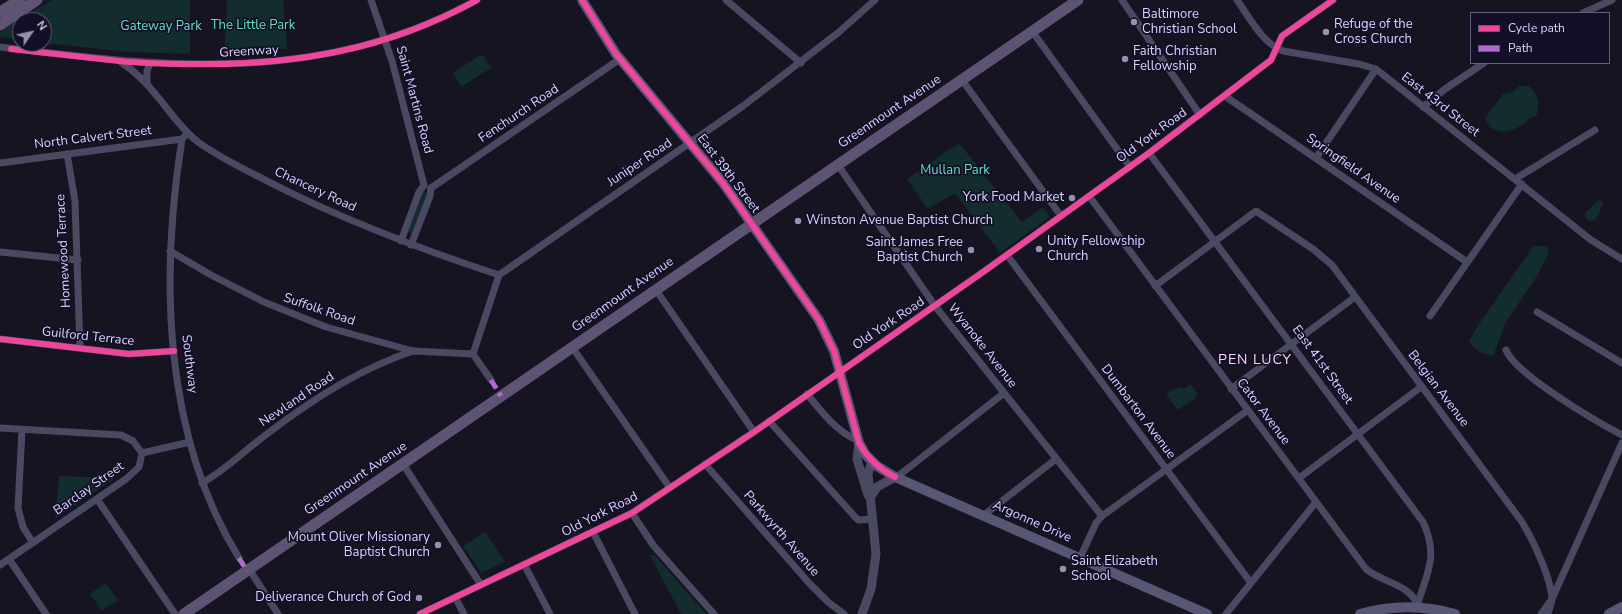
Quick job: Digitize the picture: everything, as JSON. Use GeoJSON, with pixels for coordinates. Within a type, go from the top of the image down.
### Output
{"type":"FeatureCollection","features":[{"type":"Feature","properties":{"kind":"main road"},"geometry":{"type":"LineString","coordinates":[[0,12],[20,0]]}},
{"type":"Feature","properties":{"kind":"main road"},"geometry":{"type":"LineString","coordinates":[[0,24],[37,0]]}},
{"type":"Feature","properties":{"kind":"main road","name":"East 39th Street"},"geometry":{"type":"LineString","coordinates":[[582,0],[620,59],[691,143],[752,224],[824,328],[832,345],[858,442]]}},
{"type":"Feature","properties":{"kind":"main road","name":"Greenmount Avenue"},"geometry":{"type":"LineString","coordinates":[[184,614],[962,80],[1066,4],[1078,0]]}},
{"type":"Feature","properties":{"kind":"main road","name":"Argonne Drive"},"geometry":{"type":"LineString","coordinates":[[858,442],[872,461],[895,477],[1207,614]]}},
{"type":"Feature","properties":{"kind":"main road"},"geometry":{"type":"LineString","coordinates":[[1360,614],[1384,609],[1417,606],[1455,614]]}},
{"type":"Feature","properties":{"kind":"main road"},"geometry":{"type":"LineString","coordinates":[[1609,614],[1622,606]]}},
{"type":"Feature","properties":{"kind":"street","name":"Saint Martins Road"},"geometry":{"type":"LineString","coordinates":[[371,0],[385,40],[424,185]]}},
{"type":"Feature","properties":{"kind":"street","name":"Greenway"},"geometry":{"type":"LineString","coordinates":[[0,47],[150,63],[217,64],[297,60],[337,53],[385,40],[421,27],[477,0]]}},
{"type":"Feature","properties":{"kind":"street"},"geometry":{"type":"LineString","coordinates":[[726,0],[801,63]]}},
{"type":"Feature","properties":{"kind":"street","name":"Juniper Road"},"geometry":{"type":"LineString","coordinates":[[499,275],[691,143],[801,63],[875,0]]}},
{"type":"Feature","properties":{"kind":"street"},"geometry":{"type":"LineString","coordinates":[[1122,0],[1200,115]]}},
{"type":"Feature","properties":{"kind":"street"},"geometry":{"type":"LineString","coordinates":[[1237,0],[1267,42],[1276,49]]}},
{"type":"Feature","properties":{"kind":"street","name":"Old York Road"},"geometry":{"type":"LineString","coordinates":[[420,614],[632,513],[754,432],[839,371],[935,306],[1130,167],[1200,115],[1271,60],[1282,36],[1333,0]]}},
{"type":"Feature","properties":{"kind":"street"},"geometry":{"type":"LineString","coordinates":[[1585,12],[1612,0]]}},
{"type":"Feature","properties":{"kind":"street"},"geometry":{"type":"LineString","coordinates":[[1032,30],[1130,167]]}},
{"type":"Feature","properties":{"kind":"street","name":"East 43rd Street"},"geometry":{"type":"LineString","coordinates":[[1276,49],[1359,64],[1376,70],[1591,240],[1622,259]]}},
{"type":"Feature","properties":{"kind":"street","name":"Fenchurch Road"},"geometry":{"type":"LineString","coordinates":[[431,188],[620,59]]}},
{"type":"Feature","properties":{"kind":"street","name":"Chancery Road"},"geometry":{"type":"LineString","coordinates":[[120,61],[147,84],[188,134],[208,148],[298,197],[411,245],[499,275]]}},
{"type":"Feature","properties":{"kind":"street"},"geometry":{"type":"LineString","coordinates":[[147,84],[147,71],[150,63]]}},
{"type":"Feature","properties":{"kind":"street"},"geometry":{"type":"LineString","coordinates":[[1423,107],[1445,89],[1482,64]]}},
{"type":"Feature","properties":{"kind":"street"},"geometry":{"type":"LineString","coordinates":[[1316,158],[1376,70]]}},
{"type":"Feature","properties":{"kind":"street"},"geometry":{"type":"LineString","coordinates":[[962,80],[1061,216]]}},
{"type":"Feature","properties":{"kind":"street","name":"Springfield Avenue"},"geometry":{"type":"LineString","coordinates":[[1225,96],[1467,262]]}},
{"type":"Feature","properties":{"kind":"street"},"geometry":{"type":"LineString","coordinates":[[1515,179],[1595,130]]}},
{"type":"Feature","properties":{"kind":"street"},"geometry":{"type":"LineString","coordinates":[[182,139],[188,134]]}},
{"type":"Feature","properties":{"kind":"street","name":"North Calvert Street"},"geometry":{"type":"LineString","coordinates":[[0,163],[182,139]]}},
{"type":"Feature","properties":{"kind":"street","name":"Southway"},"geometry":{"type":"LineString","coordinates":[[182,139],[175,179],[170,251],[170,305],[180,396],[190,442],[202,484],[221,527],[239,558]]}},
{"type":"Feature","properties":{"kind":"street","name":"East 41st Street"},"geometry":{"type":"LineString","coordinates":[[1149,153],[1416,512],[1427,530],[1431,565],[1417,606]]}},
{"type":"Feature","properties":{"kind":"street","name":"Homewood Terrace"},"geometry":{"type":"LineString","coordinates":[[67,154],[75,201],[80,348]]}},
{"type":"Feature","properties":{"kind":"street","name":"Wyanoke Avenue"},"geometry":{"type":"LineString","coordinates":[[838,165],[935,306],[1102,516]]}},
{"type":"Feature","properties":{"kind":"street"},"geometry":{"type":"LineString","coordinates":[[1430,316],[1522,184]]}},
{"type":"Feature","properties":{"kind":"street"},"geometry":{"type":"LineString","coordinates":[[401,241],[419,192],[424,185],[431,188],[430,196],[411,245]]}},
{"type":"Feature","properties":{"kind":"street","name":"Cator Avenue"},"geometry":{"type":"LineString","coordinates":[[1089,196],[1366,569],[1372,575],[1409,592],[1416,600],[1417,606]]}},
{"type":"Feature","properties":{"kind":"street","name":"Belgian Avenue"},"geometry":{"type":"LineString","coordinates":[[1216,242],[1256,211],[1326,259],[1526,528],[1541,559],[1552,599]]}},
{"type":"Feature","properties":{"kind":"street"},"geometry":{"type":"LineString","coordinates":[[1155,286],[1216,242]]}},
{"type":"Feature","properties":{"kind":"street","name":"Suffolk Road"},"geometry":{"type":"LineString","coordinates":[[170,251],[216,278],[285,312],[326,327],[413,351],[473,354]]}},
{"type":"Feature","properties":{"kind":"street"},"geometry":{"type":"LineString","coordinates":[[0,252],[78,260]]}},
{"type":"Feature","properties":{"kind":"street","name":"Dumbarton Avenue"},"geometry":{"type":"LineString","coordinates":[[1006,255],[1251,583]]}},
{"type":"Feature","properties":{"kind":"street"},"geometry":{"type":"LineString","coordinates":[[491,380],[473,354],[499,275]]}},
{"type":"Feature","properties":{"kind":"street"},"geometry":{"type":"LineString","coordinates":[[656,290],[754,432]]}},
{"type":"Feature","properties":{"kind":"street"},"geometry":{"type":"LineString","coordinates":[[1231,389],[1355,297]]}},
{"type":"Feature","properties":{"kind":"street"},"geometry":{"type":"LineString","coordinates":[[1537,312],[1622,363]]}},
{"type":"Feature","properties":{"kind":"street","name":"Guilford Terrace"},"geometry":{"type":"LineString","coordinates":[[0,339],[129,354],[174,351]]}},
{"type":"Feature","properties":{"kind":"street"},"geometry":{"type":"LineString","coordinates":[[572,348],[670,488]]}},
{"type":"Feature","properties":{"kind":"street"},"geometry":{"type":"LineString","coordinates":[[1506,350],[1508,358],[1521,370],[1590,418],[1622,435]]}},
{"type":"Feature","properties":{"kind":"street","name":"Newland Road"},"geometry":{"type":"LineString","coordinates":[[202,484],[281,423],[320,397],[364,370],[413,351]]}},
{"type":"Feature","properties":{"kind":"street"},"geometry":{"type":"LineString","coordinates":[[1299,478],[1421,387]]}},
{"type":"Feature","properties":{"kind":"street"},"geometry":{"type":"LineString","coordinates":[[870,498],[877,487],[903,472],[1004,392]]}},
{"type":"Feature","properties":{"kind":"street"},"geometry":{"type":"LineString","coordinates":[[807,394],[839,428],[858,442],[857,459],[864,488],[870,498]]}},
{"type":"Feature","properties":{"kind":"street"},"geometry":{"type":"LineString","coordinates":[[1080,558],[1096,523],[1102,516],[1248,410]]}},
{"type":"Feature","properties":{"kind":"street"},"geometry":{"type":"LineString","coordinates":[[769,421],[856,518],[859,520],[873,519]]}},
{"type":"Feature","properties":{"kind":"street"},"geometry":{"type":"LineString","coordinates":[[0,428],[121,435],[133,441],[142,453],[190,442]]}},
{"type":"Feature","properties":{"kind":"street"},"geometry":{"type":"LineString","coordinates":[[22,430],[18,508],[23,527],[33,543]]}},
{"type":"Feature","properties":{"kind":"street"},"geometry":{"type":"LineString","coordinates":[[1543,613],[1552,599],[1622,444]]}},
{"type":"Feature","properties":{"kind":"street","name":"Barclay Street"},"geometry":{"type":"LineString","coordinates":[[0,565],[135,472],[141,463],[142,453]]}},
{"type":"Feature","properties":{"kind":"street"},"geometry":{"type":"LineString","coordinates":[[984,516],[1056,458]]}},
{"type":"Feature","properties":{"kind":"street"},"geometry":{"type":"LineString","coordinates":[[862,614],[871,589],[875,566],[876,541],[868,470],[872,461]]}},
{"type":"Feature","properties":{"kind":"street"},"geometry":{"type":"LineString","coordinates":[[403,464],[481,585]]}},
{"type":"Feature","properties":{"kind":"street","name":"Parkwyrth Avenue"},"geometry":{"type":"LineString","coordinates":[[705,464],[812,587],[844,614]]}},
{"type":"Feature","properties":{"kind":"street"},"geometry":{"type":"LineString","coordinates":[[97,499],[175,614]]}},
{"type":"Feature","properties":{"kind":"street"},"geometry":{"type":"LineString","coordinates":[[1226,614],[1316,502]]}},
{"type":"Feature","properties":{"kind":"street"},"geometry":{"type":"LineString","coordinates":[[632,513],[653,545],[714,614]]}},
{"type":"Feature","properties":{"kind":"street"},"geometry":{"type":"LineString","coordinates":[[593,532],[635,614]]}},
{"type":"Feature","properties":{"kind":"street"},"geometry":{"type":"LineString","coordinates":[[9,559],[46,614]]}},
{"type":"Feature","properties":{"kind":"street"},"geometry":{"type":"LineString","coordinates":[[524,564],[550,614]]}},
{"type":"Feature","properties":{"kind":"street"},"geometry":{"type":"LineString","coordinates":[[249,569],[278,614]]}},
{"type":"Feature","properties":{"kind":"street"},"geometry":{"type":"LineString","coordinates":[[455,597],[464,614]]}},
{"type":"Feature","properties":{"kind":"green space","name":"Gateway Park"},"geometry":{"type":"Polygon","coordinates":[[[53,0],[190,0],[190,54],[129,52],[52,44],[52,12],[31,12],[53,0]]]}},
{"type":"Feature","properties":{"kind":"green space","name":"The Little Park"},"geometry":{"type":"Polygon","coordinates":[[[227,0],[283,0],[287,49],[224,54],[227,0]]]}},
{"type":"Feature","properties":{"kind":"green space","name":"Gateway Park"},"geometry":{"type":"Polygon","coordinates":[[[12,24],[12,39],[0,37],[0,32],[12,24]]]}},
{"type":"Feature","properties":{"kind":"green space"},"geometry":{"type":"Polygon","coordinates":[[[480,55],[484,56],[491,68],[461,87],[453,73],[480,55]]]}},
{"type":"Feature","properties":{"kind":"green space"},"geometry":{"type":"Polygon","coordinates":[[[1519,86],[1529,86],[1535,92],[1538,100],[1538,112],[1536,116],[1514,129],[1503,132],[1498,131],[1488,124],[1485,118],[1503,94],[1512,92],[1519,86]]]}},
{"type":"Feature","properties":{"kind":"green space","name":"Mullan Park"},"geometry":{"type":"Polygon","coordinates":[[[959,143],[1022,222],[1043,207],[1050,217],[1000,253],[955,193],[928,209],[907,179],[959,143]]]}},
{"type":"Feature","properties":{"kind":"green space"},"geometry":{"type":"Polygon","coordinates":[[[422,192],[425,192],[428,195],[411,234],[408,231],[422,192]]]}},
{"type":"Feature","properties":{"kind":"green space"},"geometry":{"type":"Polygon","coordinates":[[[1598,200],[1602,201],[1603,203],[1598,216],[1595,220],[1589,221],[1586,218],[1585,213],[1598,200]]]}},
{"type":"Feature","properties":{"kind":"green space"},"geometry":{"type":"Polygon","coordinates":[[[1534,245],[1547,247],[1549,253],[1537,276],[1506,322],[1493,356],[1482,353],[1473,347],[1469,341],[1477,327],[1534,245]]]}},
{"type":"Feature","properties":{"kind":"green space"},"geometry":{"type":"Polygon","coordinates":[[[1190,384],[1198,394],[1194,399],[1178,410],[1167,396],[1167,393],[1179,387],[1184,389],[1190,384]]]}},
{"type":"Feature","properties":{"kind":"green space"},"geometry":{"type":"Polygon","coordinates":[[[59,476],[115,478],[55,519],[59,476]]]}},
{"type":"Feature","properties":{"kind":"green space"},"geometry":{"type":"Polygon","coordinates":[[[485,532],[505,562],[481,573],[463,546],[485,532]]]}},
{"type":"Feature","properties":{"kind":"green space"},"geometry":{"type":"Polygon","coordinates":[[[654,554],[706,614],[681,614],[650,556],[654,554]]]}},
{"type":"Feature","properties":{"kind":"green space"},"geometry":{"type":"Polygon","coordinates":[[[106,583],[118,600],[102,611],[90,594],[106,583]]]}},
{"type":"Feature","properties":{"kind":"marked path"},"geometry":{"type":"LineString","coordinates":[[491,380],[501,396]]}},
{"type":"Feature","properties":{"kind":"marked path"},"geometry":{"type":"LineString","coordinates":[[239,558],[247,571]]}},
{"type":"Feature","properties":{"kind":"cycle path"},"geometry":{"type":"LineString","coordinates":[[11,49],[149,63],[235,64],[271,61],[342,51],[376,42],[410,31],[444,17],[477,0]]}},
{"type":"Feature","properties":{"kind":"cycle path"},"geometry":{"type":"LineString","coordinates":[[582,0],[616,54],[723,183],[819,320],[834,351],[859,443],[874,463],[895,477]]}},
{"type":"Feature","properties":{"kind":"cycle path"},"geometry":{"type":"LineString","coordinates":[[420,614],[632,513],[754,432],[983,272],[1149,153],[1271,60],[1282,36],[1333,0]]}},
{"type":"Feature","properties":{"kind":"cycle path"},"geometry":{"type":"LineString","coordinates":[[0,339],[129,354],[174,351]]}},
{"type":"Feature","properties":{"kind":"place","name":"Baltimore Christian School"},"geometry":{"type":"Point","coordinates":[1134,22]}},
{"type":"Feature","properties":{"kind":"place","name":"Refuge of the Cross Church"},"geometry":{"type":"Point","coordinates":[1326,32]}},
{"type":"Feature","properties":{"kind":"place","name":"Faith Christian Fellowship"},"geometry":{"type":"Point","coordinates":[1125,59]}},
{"type":"Feature","properties":{"kind":"place","name":"York Food Market"},"geometry":{"type":"Point","coordinates":[1072,198]}},
{"type":"Feature","properties":{"kind":"place","name":"Winston Avenue Baptist Church"},"geometry":{"type":"Point","coordinates":[798,221]}},
{"type":"Feature","properties":{"kind":"place","name":"Unity Fellowship Church"},"geometry":{"type":"Point","coordinates":[1039,249]}},
{"type":"Feature","properties":{"kind":"place","name":"Saint James Free Baptist Church"},"geometry":{"type":"Point","coordinates":[971,250]}},
{"type":"Feature","properties":{"kind":"place","name":"Mount Oliver Missionary Baptist Church"},"geometry":{"type":"Point","coordinates":[438,545]}},
{"type":"Feature","properties":{"kind":"place","name":"Saint Elizabeth School"},"geometry":{"type":"Point","coordinates":[1063,569]}},
{"type":"Feature","properties":{"kind":"place","name":"Deliverance Church of God"},"geometry":{"type":"Point","coordinates":[419,598]}},
{"type":"Feature","properties":{"kind":"district","name":"PEN LUCY"},"geometry":{"type":"Point","coordinates":[1255,361]}}]}
